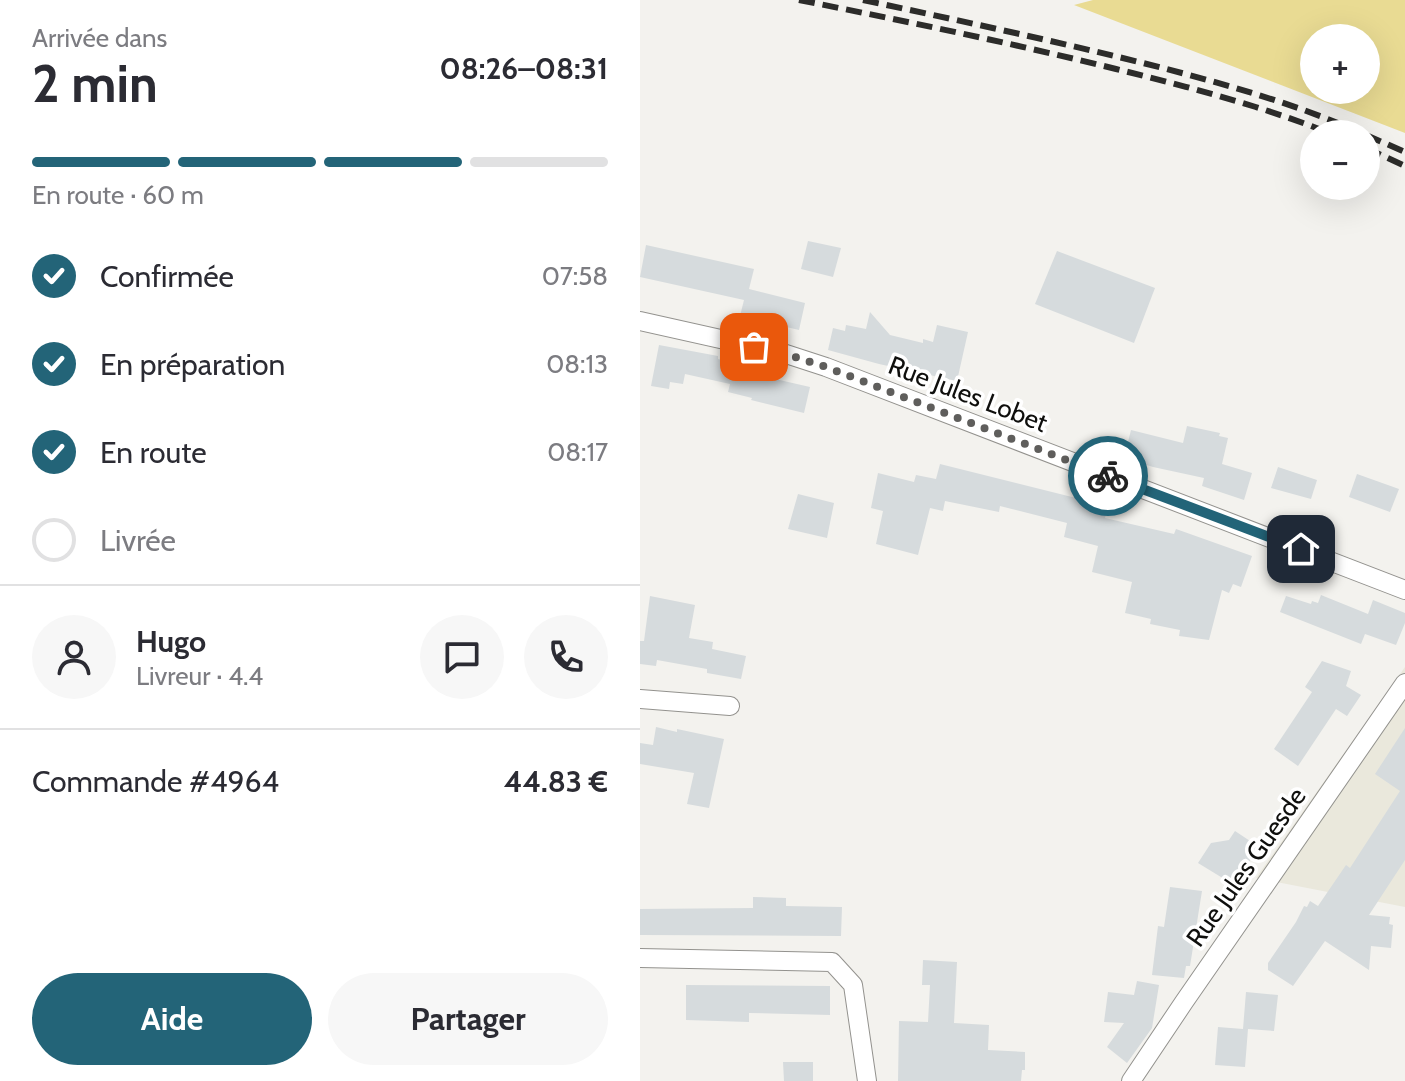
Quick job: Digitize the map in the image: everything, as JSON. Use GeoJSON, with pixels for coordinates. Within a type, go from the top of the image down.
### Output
{"type":"FeatureCollection","features":[{"type":"Feature","properties":{"kind":"street","name":"Rue Jules Lobet"},"geometry":{"type":"LineString","coordinates":[[640,321],[783,353],[826,367],[1405,590]]}},
{"type":"Feature","properties":{"kind":"street","name":"Rue Jules Guesde"},"geometry":{"type":"LineString","coordinates":[[1131,1081],[1405,683]]}},
{"type":"Feature","properties":{"kind":"street"},"geometry":{"type":"LineString","coordinates":[[640,699],[730,706]]}},
{"type":"Feature","properties":{"kind":"street"},"geometry":{"type":"LineString","coordinates":[[640,958],[832,962],[853,985],[867,1081]]}},
{"type":"Feature","properties":{"kind":"shaded area"},"geometry":{"type":"Polygon","coordinates":[[[1093,0],[1405,0],[1405,133],[1380,123],[1380,120],[1371,120],[1330,104],[1380,104],[1380,24],[1300,24],[1300,92],[1074,5],[1093,0]]]}},
{"type":"Feature","properties":{"kind":"shaded area"},"geometry":{"type":"Polygon","coordinates":[[[1405,667],[1405,907],[1256,878],[1405,667]]]}},
{"type":"Feature","properties":{"kind":"building"},"geometry":{"type":"Polygon","coordinates":[[[808,241],[841,248],[833,277],[801,269],[808,241]]]}},
{"type":"Feature","properties":{"kind":"building"},"geometry":{"type":"Polygon","coordinates":[[[646,245],[754,269],[749,289],[805,303],[799,330],[740,316],[744,300],[640,277],[646,245]]]}},
{"type":"Feature","properties":{"kind":"building"},"geometry":{"type":"Polygon","coordinates":[[[1057,251],[1155,288],[1134,343],[1035,304],[1057,251]]]}},
{"type":"Feature","properties":{"kind":"building"},"geometry":{"type":"Polygon","coordinates":[[[870,312],[890,335],[923,343],[923,339],[933,342],[937,325],[968,332],[957,381],[828,350],[833,328],[845,331],[846,325],[866,329],[870,312]]]}},
{"type":"Feature","properties":{"kind":"building"},"geometry":{"type":"Polygon","coordinates":[[[659,345],[718,356],[718,359],[755,368],[753,374],[810,387],[804,413],[728,392],[730,384],[685,374],[683,384],[670,382],[669,389],[651,386],[659,345]]]}},
{"type":"Feature","properties":{"kind":"building"},"geometry":{"type":"Polygon","coordinates":[[[1187,426],[1220,433],[1219,436],[1228,438],[1222,464],[1252,473],[1244,500],[1202,486],[1204,478],[1124,458],[1131,430],[1183,443],[1187,426]]]}},
{"type":"Feature","properties":{"kind":"building"},"geometry":{"type":"Polygon","coordinates":[[[940,464],[1108,506],[1105,518],[1174,534],[1176,529],[1252,556],[1241,587],[1233,584],[1229,593],[1222,590],[1209,640],[1179,636],[1180,630],[1150,624],[1151,619],[1125,613],[1132,582],[1092,572],[1098,546],[1064,537],[1067,523],[1000,506],[999,512],[945,501],[943,511],[930,508],[918,555],[876,544],[883,511],[871,508],[878,473],[914,482],[916,475],[936,479],[940,464]]]}},
{"type":"Feature","properties":{"kind":"building"},"geometry":{"type":"Polygon","coordinates":[[[1278,467],[1317,480],[1311,499],[1271,488],[1278,467]]]}},
{"type":"Feature","properties":{"kind":"building"},"geometry":{"type":"Polygon","coordinates":[[[1357,474],[1399,489],[1390,512],[1349,497],[1357,474]]]}},
{"type":"Feature","properties":{"kind":"building"},"geometry":{"type":"Polygon","coordinates":[[[798,494],[834,503],[827,538],[788,529],[798,494]]]}},
{"type":"Feature","properties":{"kind":"building"},"geometry":{"type":"Polygon","coordinates":[[[1321,595],[1368,614],[1373,600],[1405,613],[1405,623],[1396,645],[1365,634],[1361,644],[1280,612],[1286,596],[1311,604],[1312,601],[1318,603],[1321,595]]]}},
{"type":"Feature","properties":{"kind":"building"},"geometry":{"type":"Polygon","coordinates":[[[650,596],[695,605],[689,638],[713,642],[712,649],[746,656],[741,679],[657,660],[656,666],[640,664],[640,641],[644,641],[650,596]]]}},
{"type":"Feature","properties":{"kind":"building"},"geometry":{"type":"Polygon","coordinates":[[[1322,661],[1351,671],[1346,686],[1361,695],[1347,716],[1336,709],[1298,766],[1274,749],[1312,692],[1305,687],[1322,661]]]}},
{"type":"Feature","properties":{"kind":"building"},"geometry":{"type":"Polygon","coordinates":[[[656,727],[724,739],[709,808],[687,804],[694,773],[640,764],[640,743],[653,745],[656,727]]]}},
{"type":"Feature","properties":{"kind":"building"},"geometry":{"type":"Polygon","coordinates":[[[1405,728],[1405,860],[1369,915],[1390,917],[1389,924],[1393,925],[1391,948],[1371,946],[1369,970],[1325,941],[1293,986],[1268,970],[1268,963],[1304,906],[1307,907],[1310,901],[1318,906],[1346,865],[1350,868],[1400,791],[1375,774],[1405,728]]]}},
{"type":"Feature","properties":{"kind":"building"},"geometry":{"type":"Polygon","coordinates":[[[1235,831],[1259,847],[1234,885],[1198,863],[1211,843],[1229,840],[1235,831]]]}},
{"type":"Feature","properties":{"kind":"building"},"geometry":{"type":"Polygon","coordinates":[[[1170,887],[1202,891],[1190,966],[1186,966],[1184,978],[1152,975],[1158,926],[1164,927],[1170,887]]]}},
{"type":"Feature","properties":{"kind":"building"},"geometry":{"type":"Polygon","coordinates":[[[753,897],[786,898],[786,906],[842,907],[841,936],[640,935],[640,909],[753,908],[753,897]]]}},
{"type":"Feature","properties":{"kind":"building"},"geometry":{"type":"Polygon","coordinates":[[[923,960],[957,962],[954,1023],[989,1025],[988,1050],[1025,1052],[1025,1070],[1022,1070],[1021,1081],[898,1081],[899,1021],[928,1022],[930,985],[922,985],[923,960]]]}},
{"type":"Feature","properties":{"kind":"building"},"geometry":{"type":"Polygon","coordinates":[[[1137,981],[1159,985],[1152,1028],[1127,1063],[1107,1047],[1124,1023],[1104,1022],[1108,992],[1134,995],[1137,981]]]}},
{"type":"Feature","properties":{"kind":"building"},"geometry":{"type":"Polygon","coordinates":[[[686,985],[830,986],[830,1015],[749,1013],[749,1022],[686,1020],[686,985]]]}},
{"type":"Feature","properties":{"kind":"building"},"geometry":{"type":"Polygon","coordinates":[[[1246,992],[1278,995],[1274,1031],[1248,1029],[1245,1067],[1215,1065],[1218,1027],[1243,1029],[1246,992]]]}},
{"type":"Feature","properties":{"kind":"building"},"geometry":{"type":"Polygon","coordinates":[[[783,1062],[813,1062],[813,1081],[784,1081],[783,1062]]]}},
{"type":"Feature","properties":{"kind":"railway"},"geometry":{"type":"LineString","coordinates":[[799,0],[998,41],[1143,76],[1300,122]]}},
{"type":"Feature","properties":{"kind":"railway"},"geometry":{"type":"LineString","coordinates":[[863,0],[1143,63],[1283,103],[1329,120]]}},
{"type":"Feature","properties":{"kind":"railway"},"geometry":{"type":"LineString","coordinates":[[1380,141],[1405,152]]}},
{"type":"Feature","properties":{"kind":"railway"},"geometry":{"type":"LineString","coordinates":[[1380,154],[1405,166]]}},
{"type":"Feature","properties":{"kind":"way so far"},"geometry":{"type":"LineString","coordinates":[[754,347],[826,367],[1108,476]]}},
{"type":"Feature","properties":{"kind":"route"},"geometry":{"type":"LineString","coordinates":[[1108,476],[1301,549]]}}]}
